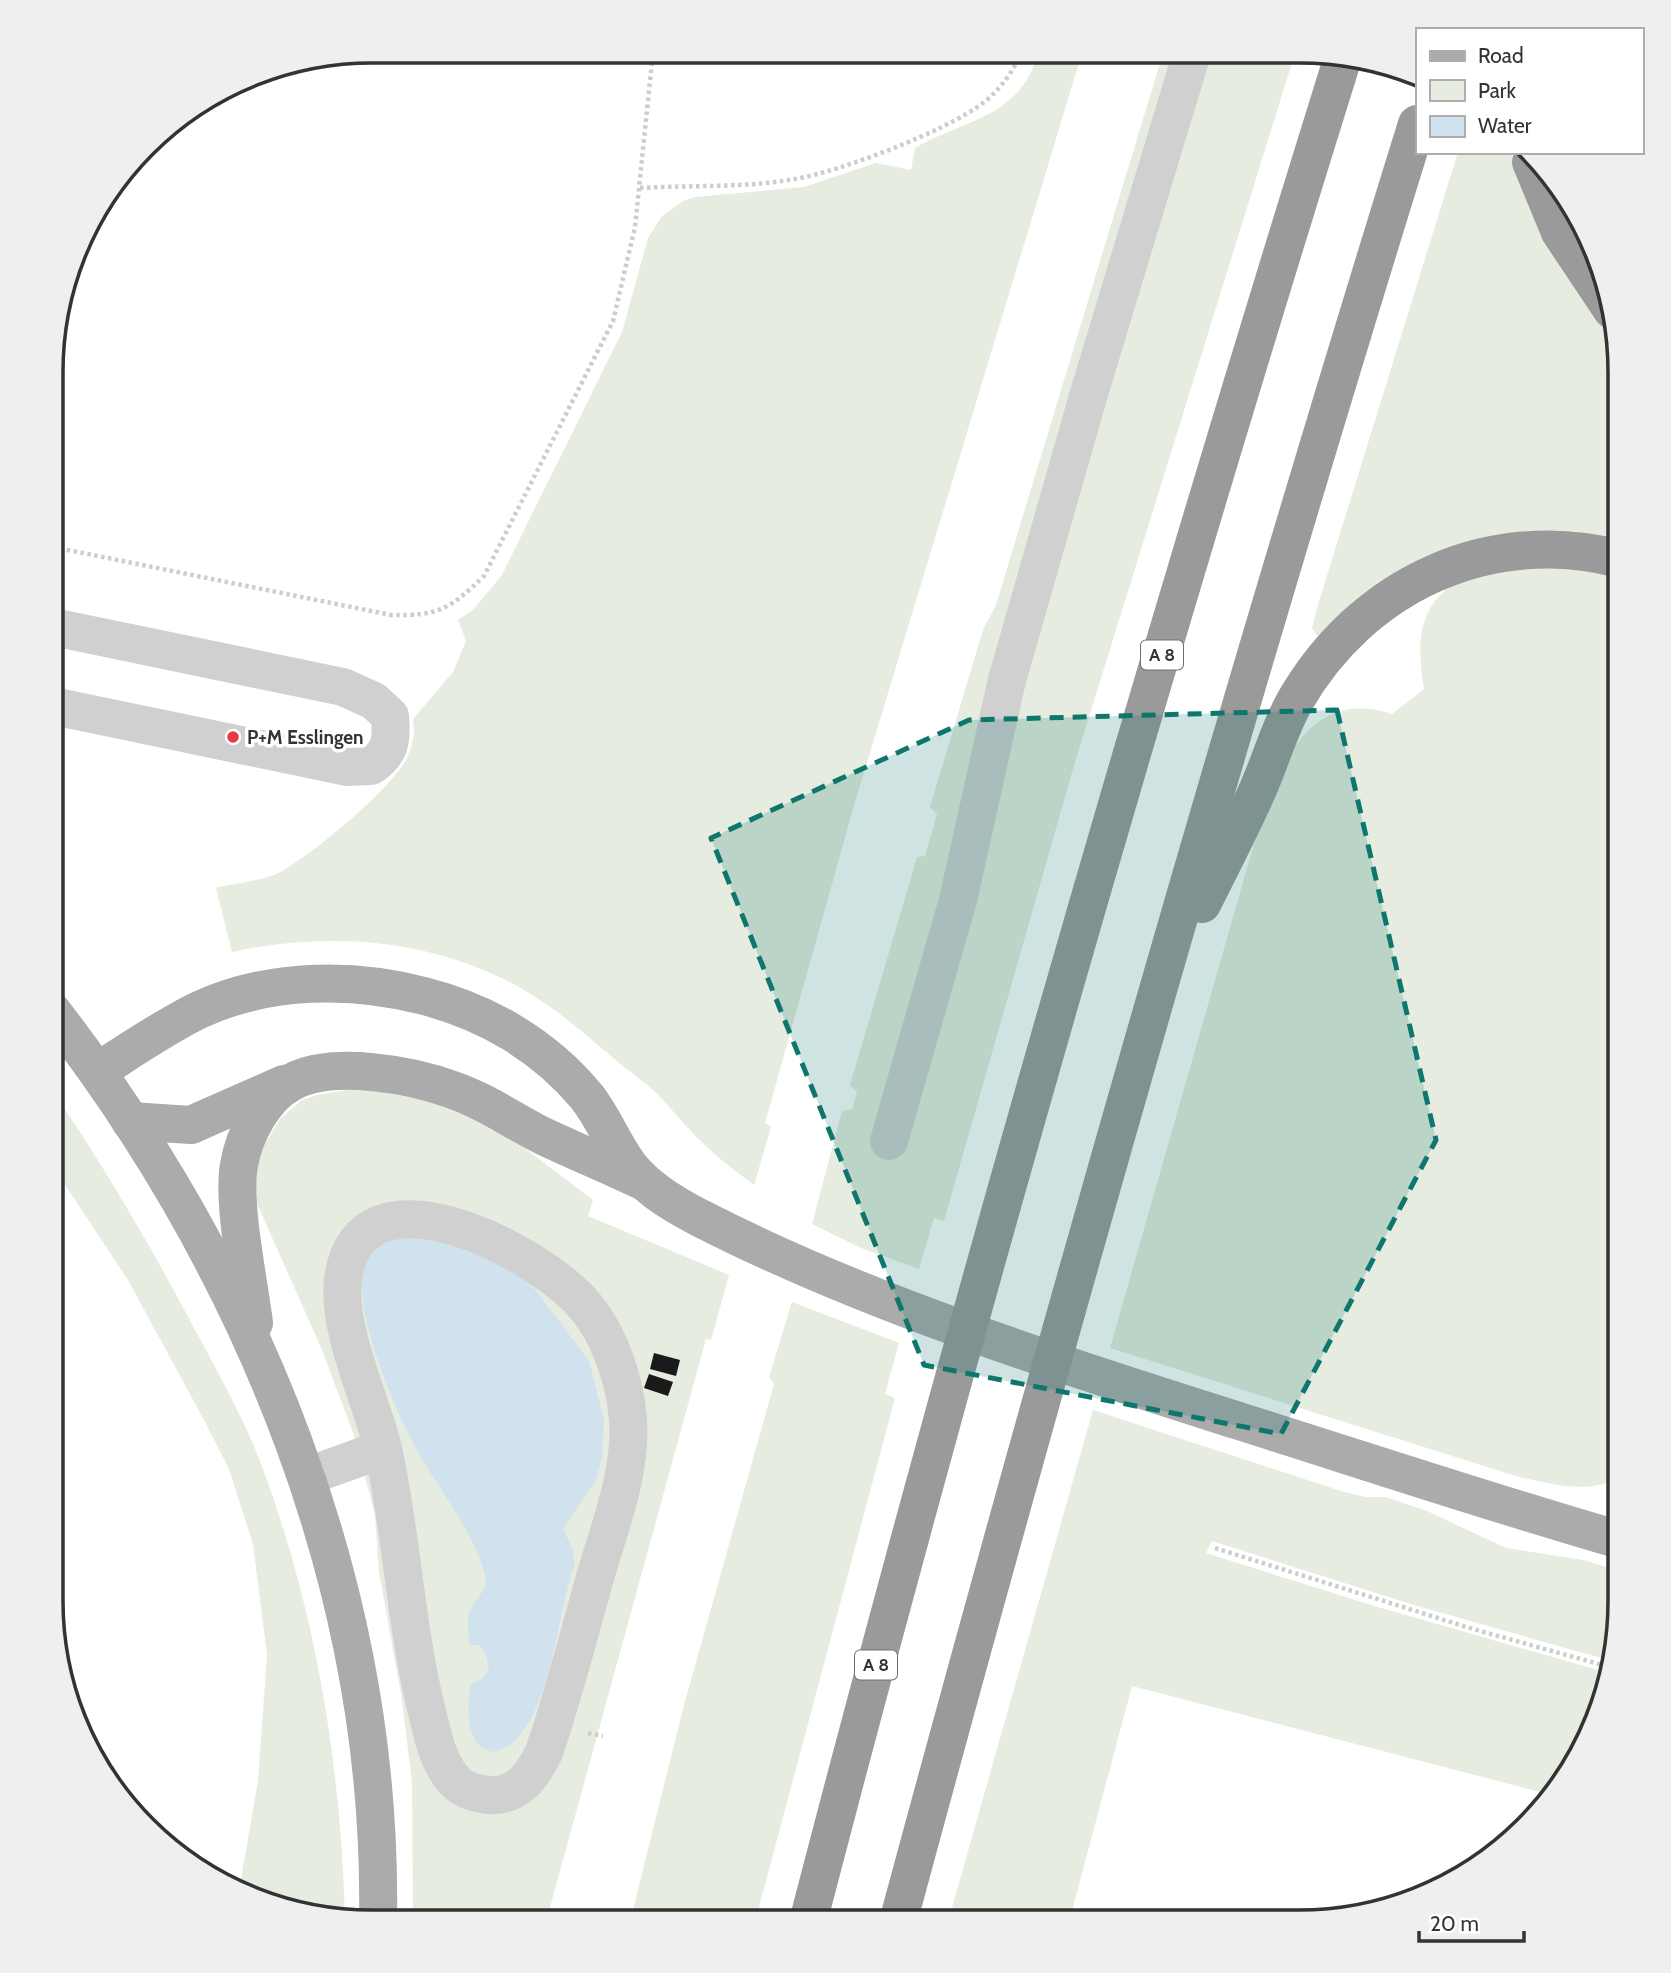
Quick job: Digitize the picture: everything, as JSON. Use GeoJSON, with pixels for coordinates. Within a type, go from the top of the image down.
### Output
{"type":"FeatureCollection","features":[{"type":"Feature","properties":{"kind":"highway","name":"A 8"},"geometry":{"type":"LineString","coordinates":[[811,1910],[988,1258],[1220,460],[1339,66]]}},
{"type":"Feature","properties":{"kind":"highway"},"geometry":{"type":"LineString","coordinates":[[901,1910],[1156,995],[1416,127]]}},
{"type":"Feature","properties":{"kind":"highway"},"geometry":{"type":"LineString","coordinates":[[1536,174],[1560,232],[1595,285]]}},
{"type":"Feature","properties":{"kind":"highway"},"geometry":{"type":"LineString","coordinates":[[1156,995],[1250,807],[1294,703],[1332,648],[1360,619],[1390,595],[1424,577],[1476,557],[1515,550],[1550,549],[1608,556]]}},
{"type":"Feature","properties":{"kind":"main road"},"geometry":{"type":"LineString","coordinates":[[98,1071],[197,1011],[247,994],[317,984],[402,991],[447,1003],[487,1018],[551,1061],[588,1099],[623,1158],[645,1182]]}},
{"type":"Feature","properties":{"kind":"main road"},"geometry":{"type":"LineString","coordinates":[[63,1025],[98,1071],[175,1194],[256,1347],[307,1476],[345,1612],[366,1724],[376,1800],[379,1910]]}},
{"type":"Feature","properties":{"kind":"main road"},"geometry":{"type":"LineString","coordinates":[[130,1121],[191,1125],[294,1081],[366,1071],[425,1081],[469,1096],[544,1136],[645,1182],[694,1214],[766,1250],[1006,1344],[1121,1384],[1608,1536]]}},
{"type":"Feature","properties":{"kind":"main road"},"geometry":{"type":"LineString","coordinates":[[256,1347],[238,1192],[239,1167],[248,1135],[261,1113],[277,1093],[294,1081]]}},
{"type":"Feature","properties":{"kind":"lane"},"geometry":{"type":"LineString","coordinates":[[889,1140],[949,937],[1007,680],[1090,390],[1189,63]]}},
{"type":"Feature","properties":{"kind":"lane"},"geometry":{"type":"LineString","coordinates":[[63,629],[343,687],[374,701],[390,716],[391,737],[388,751],[371,766],[347,767],[63,708]]}},
{"type":"Feature","properties":{"kind":"lane"},"geometry":{"type":"LineString","coordinates":[[399,1217],[416,1217],[488,1240],[551,1275],[579,1299],[599,1326],[624,1394],[628,1437],[624,1468],[544,1752],[528,1779],[510,1792],[486,1795],[463,1788],[453,1779],[436,1746],[408,1617],[383,1449],[350,1340],[343,1297],[343,1280],[351,1254],[365,1234],[377,1225],[399,1217]]}},
{"type":"Feature","properties":{"kind":"lane"},"geometry":{"type":"LineString","coordinates":[[307,1476],[383,1449]]}},
{"type":"Feature","properties":{"kind":"path"},"geometry":{"type":"LineString","coordinates":[[63,549],[391,615],[418,615],[453,606],[484,576],[613,321],[631,253],[652,63]]}},
{"type":"Feature","properties":{"kind":"path"},"geometry":{"type":"LineString","coordinates":[[640,188],[780,181],[840,167],[918,136],[975,108],[1003,84],[1016,63]]}},
{"type":"Feature","properties":{"kind":"path"},"geometry":{"type":"LineString","coordinates":[[1215,1548],[1461,1626],[1601,1665]]}},
{"type":"Feature","properties":{"kind":"highlighted area"},"geometry":{"type":"Polygon","coordinates":[[[1337,710],[1436,1140],[1281,1434],[924,1365],[711,838],[969,720],[1337,710]]]}},
{"type":"Feature","properties":{"kind":"green space"},"geometry":{"type":"Polygon","coordinates":[[[1034,63],[1079,63],[855,802],[765,1123],[771,1127],[754,1185],[705,1145],[652,1089],[556,1011],[508,981],[471,965],[393,945],[312,941],[232,952],[216,888],[269,877],[298,861],[370,802],[408,756],[413,738],[413,719],[453,672],[466,641],[458,620],[473,610],[502,575],[622,332],[648,238],[662,216],[683,201],[695,197],[804,187],[876,163],[911,170],[915,148],[1005,104],[1030,75],[1034,63]]]}},
{"type":"Feature","properties":{"kind":"green space"},"geometry":{"type":"Polygon","coordinates":[[[1160,63],[1292,63],[1075,762],[944,1221],[934,1218],[919,1269],[861,1248],[812,1224],[842,1111],[852,1109],[857,1092],[850,1085],[917,857],[925,856],[937,814],[930,807],[983,630],[996,605],[1160,63]]]}},
{"type":"Feature","properties":{"kind":"green space"},"geometry":{"type":"Polygon","coordinates":[[[1457,154],[1512,154],[1522,185],[1589,304],[1603,322],[1608,372],[1608,542],[1579,536],[1318,637],[1312,628],[1457,154]]]}},
{"type":"Feature","properties":{"kind":"green space"},"geometry":{"type":"Polygon","coordinates":[[[1535,564],[1608,574],[1608,1482],[1596,1486],[1557,1485],[1519,1477],[1110,1348],[1251,854],[1281,771],[1295,747],[1312,727],[1334,714],[1360,709],[1392,714],[1424,689],[1422,631],[1432,606],[1453,584],[1535,564]]]}},
{"type":"Feature","properties":{"kind":"green space"},"geometry":{"type":"Polygon","coordinates":[[[359,1088],[434,1100],[514,1140],[593,1200],[588,1216],[729,1275],[711,1340],[706,1339],[549,1910],[413,1910],[412,1781],[401,1694],[379,1572],[375,1515],[354,1435],[322,1350],[255,1199],[258,1156],[280,1119],[302,1100],[359,1088]]]}},
{"type":"Feature","properties":{"kind":"green space"},"geometry":{"type":"Polygon","coordinates":[[[63,1107],[160,1266],[229,1394],[261,1464],[297,1575],[322,1689],[338,1804],[344,1908],[312,1904],[273,1894],[241,1880],[258,1781],[267,1655],[253,1544],[229,1469],[128,1280],[63,1182],[63,1107]]]}},
{"type":"Feature","properties":{"kind":"green space"},"geometry":{"type":"Polygon","coordinates":[[[792,1302],[899,1343],[885,1394],[895,1398],[758,1910],[633,1910],[684,1705],[774,1384],[769,1377],[792,1302]]]}},
{"type":"Feature","properties":{"kind":"green space"},"geometry":{"type":"Polygon","coordinates":[[[1093,1410],[1341,1491],[1365,1497],[1386,1497],[1427,1511],[1506,1548],[1583,1560],[1608,1567],[1607,1621],[1602,1658],[1414,1605],[1212,1541],[1206,1553],[1371,1605],[1600,1670],[1592,1700],[1567,1756],[1541,1792],[1132,1686],[1072,1910],[951,1910],[1093,1410]]]}},
{"type":"Feature","properties":{"kind":"water"},"geometry":{"type":"Polygon","coordinates":[[[426,1234],[510,1269],[534,1288],[589,1361],[604,1420],[602,1457],[596,1480],[563,1529],[573,1550],[575,1565],[539,1701],[527,1725],[512,1743],[493,1752],[484,1749],[477,1742],[472,1734],[469,1714],[471,1684],[483,1678],[489,1669],[486,1654],[479,1645],[470,1645],[468,1625],[469,1613],[485,1584],[484,1571],[463,1524],[425,1465],[398,1412],[371,1337],[362,1290],[367,1261],[379,1245],[389,1240],[426,1234]]]}},
{"type":"Feature","properties":{"kind":"building"},"geometry":{"type":"Polygon","coordinates":[[[654,1353],[680,1360],[676,1376],[650,1369],[654,1353]]]}},
{"type":"Feature","properties":{"kind":"building"},"geometry":{"type":"Polygon","coordinates":[[[649,1374],[673,1382],[668,1396],[644,1388],[649,1374]]]}},
{"type":"Feature","properties":{"kind":"place","name":"P+M Esslingen"},"geometry":{"type":"Point","coordinates":[233,737]}}]}
